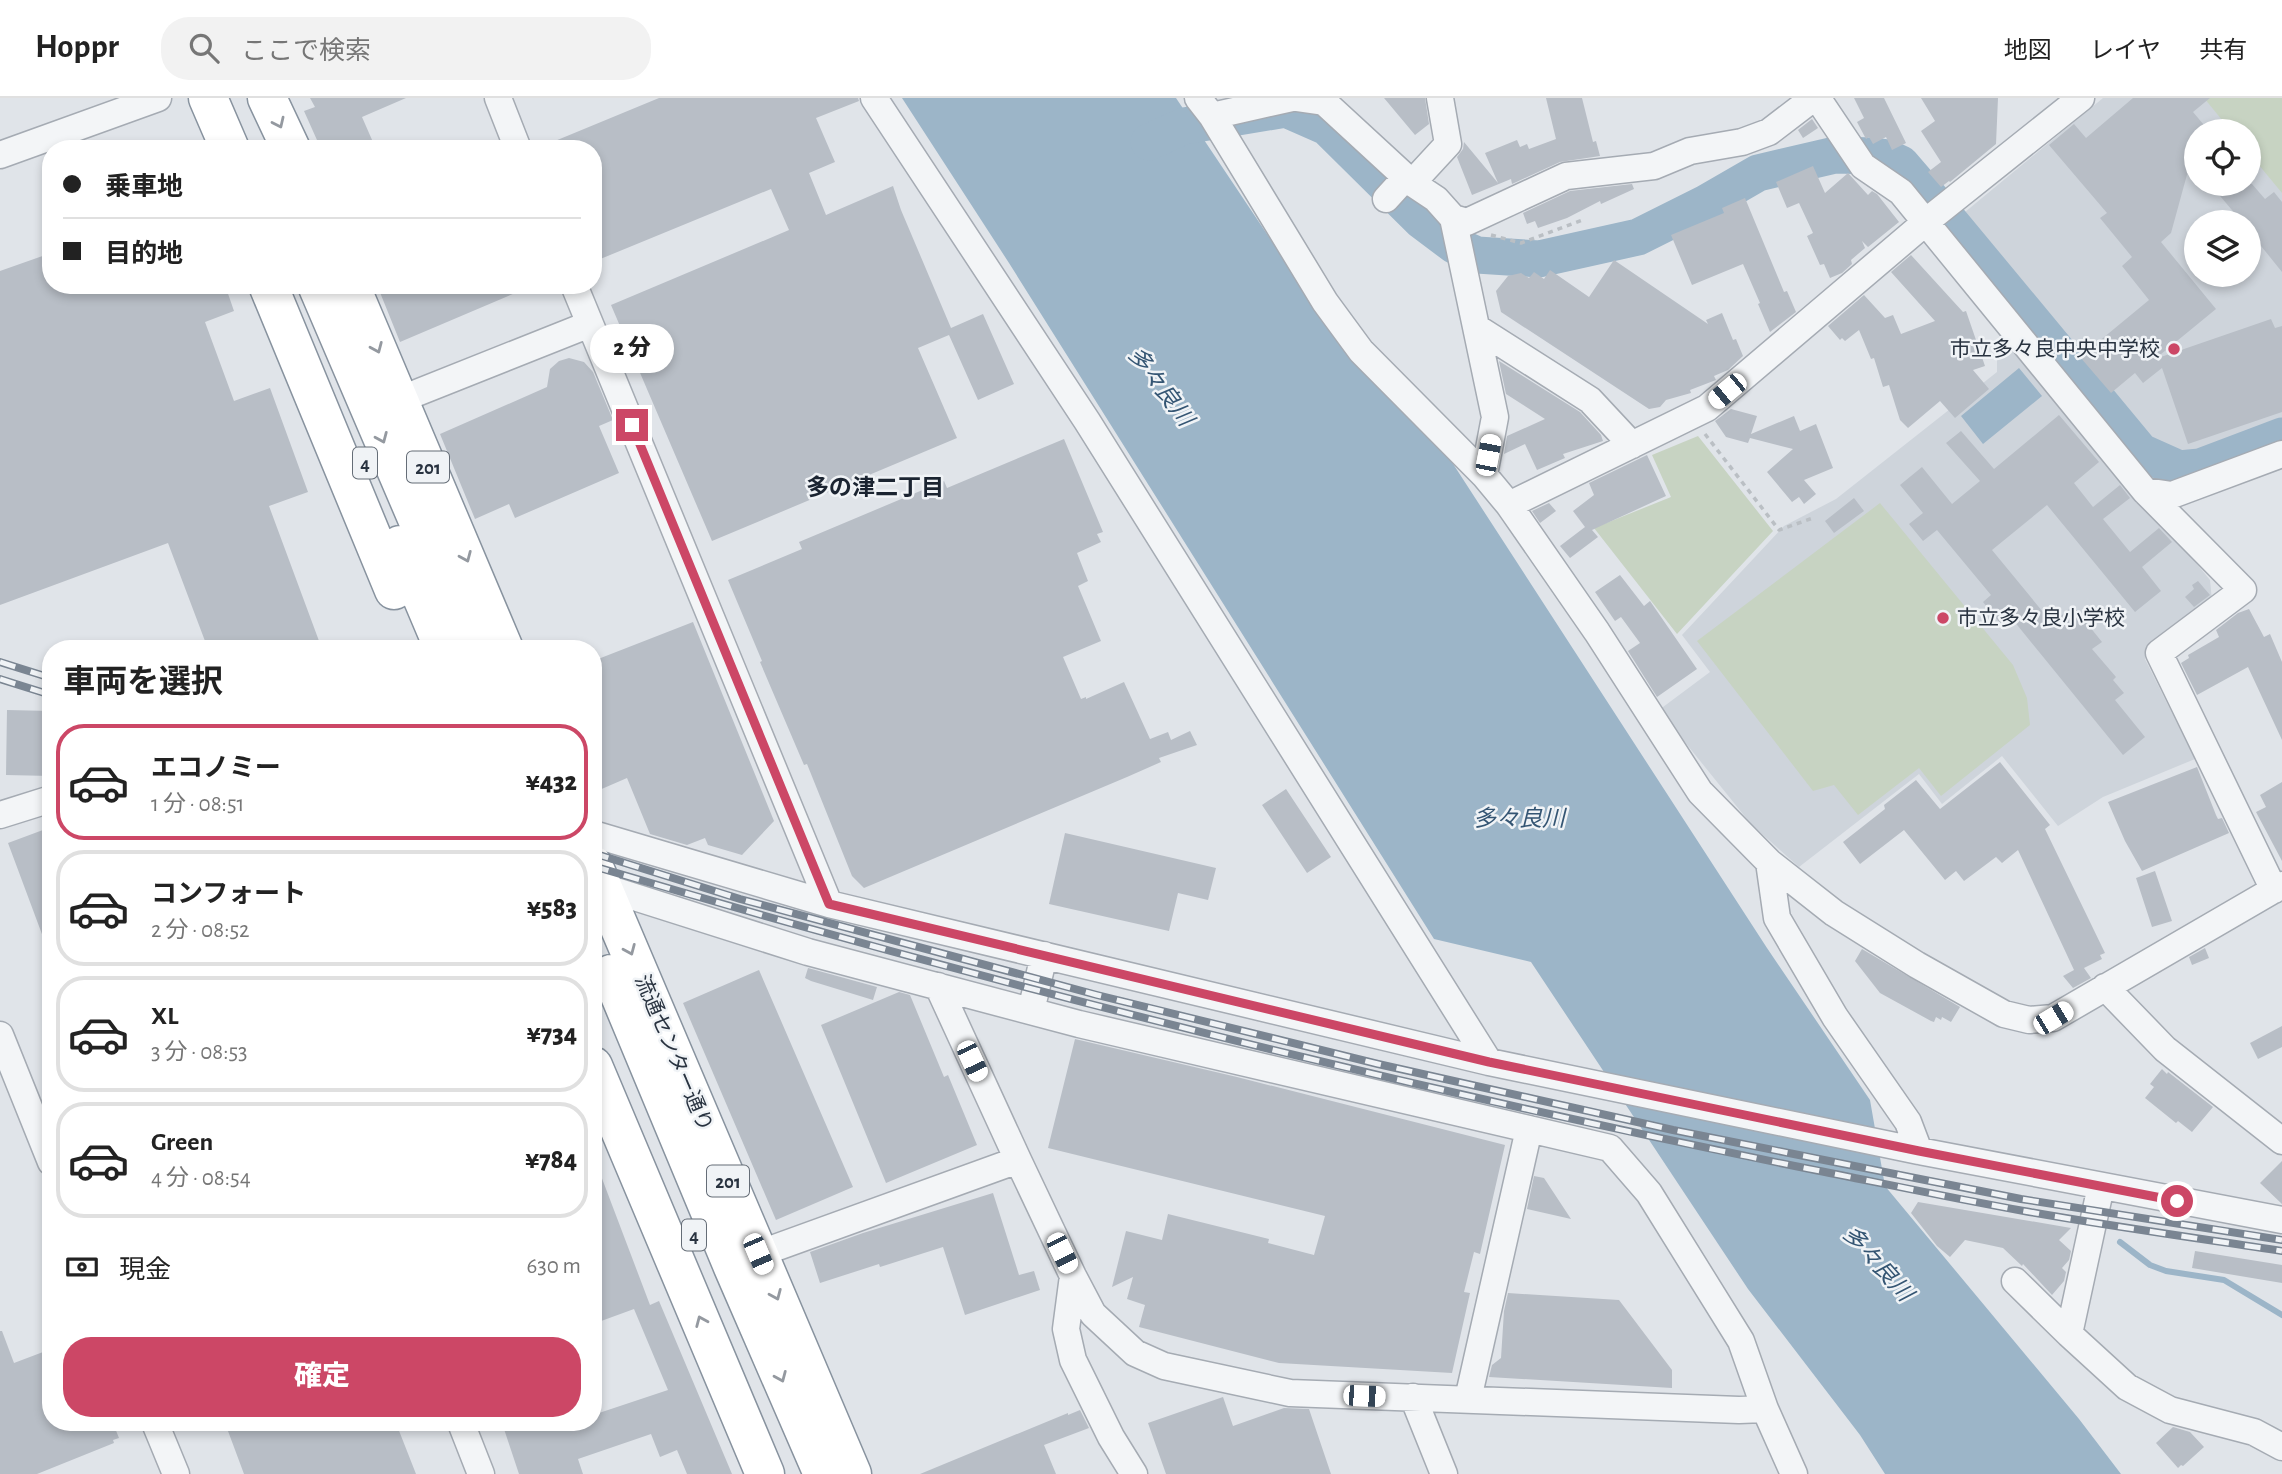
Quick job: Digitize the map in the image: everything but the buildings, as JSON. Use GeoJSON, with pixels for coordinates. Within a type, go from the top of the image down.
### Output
{"type":"FeatureCollection","features":[{"type":"Feature","properties":{"kind":"highway"},"geometry":{"type":"LineString","coordinates":[[191,98],[207,140]]}},
{"type":"Feature","properties":{"kind":"highway"},"geometry":{"type":"LineString","coordinates":[[208,98],[226,140]]}},
{"type":"Feature","properties":{"kind":"highway"},"geometry":{"type":"LineString","coordinates":[[237,98],[254,140]]}},
{"type":"Feature","properties":{"kind":"highway"},"geometry":{"type":"LineString","coordinates":[[267,98],[287,140]]}},
{"type":"Feature","properties":{"kind":"highway"},"geometry":{"type":"LineString","coordinates":[[272,294],[337,457],[446,640]]}},
{"type":"Feature","properties":{"kind":"highway","name":"4"},"geometry":{"type":"LineString","coordinates":[[293,294],[446,640]]}},
{"type":"Feature","properties":{"kind":"highway","name":"4"},"geometry":{"type":"LineString","coordinates":[[320,294],[447,640]]}},
{"type":"Feature","properties":{"kind":"highway","name":"201"},"geometry":{"type":"LineString","coordinates":[[354,294],[501,640]]}},
{"type":"Feature","properties":{"kind":"highway","name":"流通センター通り"},"geometry":{"type":"LineString","coordinates":[[602,885],[852,1474]]}},
{"type":"Feature","properties":{"kind":"highway","name":"4"},"geometry":{"type":"LineString","coordinates":[[602,952],[822,1474]]}},
{"type":"Feature","properties":{"kind":"highway","name":"4"},"geometry":{"type":"LineString","coordinates":[[602,1016],[795,1474]]}},
{"type":"Feature","properties":{"kind":"highway"},"geometry":{"type":"LineString","coordinates":[[602,1087],[765,1474]]}},
{"type":"Feature","properties":{"kind":"street"},"geometry":{"type":"LineString","coordinates":[[0,155],[158,98]]}},
{"type":"Feature","properties":{"kind":"street"},"geometry":{"type":"LineString","coordinates":[[498,98],[514,140]]}},
{"type":"Feature","properties":{"kind":"street"},"geometry":{"type":"LineString","coordinates":[[874,98],[1087,421],[1489,1062]]}},
{"type":"Feature","properties":{"kind":"street"},"geometry":{"type":"LineString","coordinates":[[1460,220],[1566,176],[1654,166],[1690,151],[1742,142],[1769,132],[1807,103],[1818,99],[1863,166],[1935,214],[2145,491],[2243,590],[2159,653],[2278,888],[2053,1018],[2029,1020],[2004,1014],[1917,965],[1834,913],[1769,862],[1700,792],[1597,632],[1508,505],[1484,475],[1362,351],[1325,302],[1205,107],[1294,98],[1324,102],[1409,180],[1460,220],[1464,275],[1495,417],[1484,475]]}},
{"type":"Feature","properties":{"kind":"street"},"geometry":{"type":"LineString","coordinates":[[1385,198],[1448,144],[1440,98]]}},
{"type":"Feature","properties":{"kind":"street"},"geometry":{"type":"LineString","coordinates":[[1508,505],[1707,408],[1935,214],[2081,98]]}},
{"type":"Feature","properties":{"kind":"street"},"geometry":{"type":"LineString","coordinates":[[578,294],[829,904]]}},
{"type":"Feature","properties":{"kind":"street"},"geometry":{"type":"LineString","coordinates":[[399,400],[590,324]]}},
{"type":"Feature","properties":{"kind":"street"},"geometry":{"type":"LineString","coordinates":[[1477,328],[1590,400],[1632,445]]}},
{"type":"Feature","properties":{"kind":"street"},"geometry":{"type":"LineString","coordinates":[[2145,491],[2172,495],[2282,454]]}},
{"type":"Feature","properties":{"kind":"street"},"geometry":{"type":"LineString","coordinates":[[0,815],[42,802]]}},
{"type":"Feature","properties":{"kind":"street"},"geometry":{"type":"LineString","coordinates":[[602,837],[829,904],[1489,1062],[2282,1220]]}},
{"type":"Feature","properties":{"kind":"street"},"geometry":{"type":"LineString","coordinates":[[1769,862],[1777,919],[1835,1017],[1908,1122],[1910,1148]]}},
{"type":"Feature","properties":{"kind":"street"},"geometry":{"type":"LineString","coordinates":[[602,877],[808,952],[1031,1011],[1610,1148],[1649,1193],[1741,1341],[1765,1409],[1794,1474]]}},
{"type":"Feature","properties":{"kind":"street"},"geometry":{"type":"LineString","coordinates":[[1031,1011],[1044,955]]}},
{"type":"Feature","properties":{"kind":"street"},"geometry":{"type":"LineString","coordinates":[[938,986],[1093,1314],[1135,1353],[1164,1366],[1290,1393],[1765,1409]]}},
{"type":"Feature","properties":{"kind":"street"},"geometry":{"type":"LineString","coordinates":[[2105,987],[2165,1049],[2282,1142]]}},
{"type":"Feature","properties":{"kind":"street"},"geometry":{"type":"LineString","coordinates":[[0,1035],[42,1140]]}},
{"type":"Feature","properties":{"kind":"street"},"geometry":{"type":"LineString","coordinates":[[1468,1399],[1529,1129]]}},
{"type":"Feature","properties":{"kind":"street"},"geometry":{"type":"LineString","coordinates":[[758,1254],[1018,1160]]}},
{"type":"Feature","properties":{"kind":"street"},"geometry":{"type":"LineString","coordinates":[[2069,1334],[2101,1186]]}},
{"type":"Feature","properties":{"kind":"street"},"geometry":{"type":"LineString","coordinates":[[1073,1276],[1066,1329],[1073,1360],[1111,1437],[1134,1474]]}},
{"type":"Feature","properties":{"kind":"street"},"geometry":{"type":"LineString","coordinates":[[2015,1281],[2127,1387],[2170,1410],[2254,1432],[2282,1447]]}},
{"type":"Feature","properties":{"kind":"street"},"geometry":{"type":"LineString","coordinates":[[1413,1397],[1444,1474]]}},
{"type":"Feature","properties":{"kind":"street"},"geometry":{"type":"LineString","coordinates":[[158,1431],[176,1474]]}},
{"type":"Feature","properties":{"kind":"street"},"geometry":{"type":"LineString","coordinates":[[464,1431],[481,1474]]}},
{"type":"Feature","properties":{"kind":"path"},"geometry":{"type":"LineString","coordinates":[[1460,220],[1497,238],[1521,243],[1585,219]]}},
{"type":"Feature","properties":{"kind":"path"},"geometry":{"type":"LineString","coordinates":[[1691,416],[1779,530],[1812,518]]}},
{"type":"Feature","properties":{"kind":"shaded area","name":"市立多々良中央中学校"},"geometry":{"type":"Polygon","coordinates":[[[2103,98],[2282,98],[2282,424],[2177,461],[2144,447],[1959,217],[2103,98]]]}},
{"type":"Feature","properties":{"kind":"shaded area","name":"市立多々良小学校"},"geometry":{"type":"Polygon","coordinates":[[[2001,342],[2023,352],[2210,580],[2212,601],[2148,648],[2145,659],[2195,759],[2103,797],[2058,826],[2002,756],[1942,804],[1919,774],[1799,867],[1751,824],[1659,710],[1710,672],[1682,635],[1784,526],[1836,499],[1997,372],[1997,352],[2001,342]]]}},
{"type":"Feature","properties":{"kind":"green space"},"geometry":{"type":"Polygon","coordinates":[[[2204,98],[2282,98],[2282,193],[2261,168],[2261,119],[2221,119],[2204,98]]]}},
{"type":"Feature","properties":{"kind":"green space"},"geometry":{"type":"Polygon","coordinates":[[[1698,436],[1773,531],[1677,634],[1594,528],[1671,497],[1652,455],[1698,436]]]}},
{"type":"Feature","properties":{"kind":"green space"},"geometry":{"type":"Polygon","coordinates":[[[1880,503],[2013,665],[2027,698],[2030,725],[1941,796],[1919,768],[1858,815],[1834,785],[1813,791],[1697,641],[1880,503]]]}},
{"type":"Feature","properties":{"kind":"water","name":"多々良川"},"geometry":{"type":"Polygon","coordinates":[[[902,98],[1176,98],[1334,334],[1446,453],[1767,948],[1870,1100],[1885,1186],[2079,1419],[2121,1474],[1885,1474],[1860,1435],[1748,1289],[1531,962],[1434,939],[1009,263],[902,98]]]}},
{"type":"Feature","properties":{"kind":"water"},"geometry":{"type":"Polygon","coordinates":[[[2019,368],[2042,396],[1983,444],[1961,416],[2019,368]]]}},
{"type":"Feature","properties":{"kind":"waterway"},"geometry":{"type":"LineString","coordinates":[[1149,142],[1184,126],[1286,109],[1327,127],[1422,221],[1454,245],[1477,255],[1539,259],[1638,237],[1758,173],[1835,155],[1888,158],[1901,164],[1932,200],[2141,452],[2179,469],[2200,467],[2282,436]]}},
{"type":"Feature","properties":{"kind":"waterway"},"geometry":{"type":"LineString","coordinates":[[2120,1242],[2150,1265],[2166,1271],[2224,1280],[2282,1315]]}},
{"type":"Feature","properties":{"kind":"railway"},"geometry":{"type":"LineString","coordinates":[[0,662],[42,675]]}},
{"type":"Feature","properties":{"kind":"railway"},"geometry":{"type":"LineString","coordinates":[[0,679],[42,692]]}},
{"type":"Feature","properties":{"kind":"railway"},"geometry":{"type":"LineString","coordinates":[[602,856],[740,899],[1097,995],[1378,1064],[1673,1130],[2021,1199],[2282,1240]]}},
{"type":"Feature","properties":{"kind":"railway"},"geometry":{"type":"LineString","coordinates":[[602,869],[1046,993],[1503,1104],[1997,1206],[2282,1251]]}},
{"type":"Feature","properties":{"kind":"place","name":"市立多々良中央中学校"},"geometry":{"type":"Point","coordinates":[2174,349]}},
{"type":"Feature","properties":{"kind":"place","name":"市立多々良小学校"},"geometry":{"type":"Point","coordinates":[1943,618]}},
{"type":"Feature","properties":{"kind":"district","name":"多の津二丁目"},"geometry":{"type":"Point","coordinates":[875,487]}},
{"type":"Feature","properties":{"kind":"route"},"geometry":{"type":"LineString","coordinates":[[632,425],[829,904],[1489,1062],[2177,1201]]}}]}
